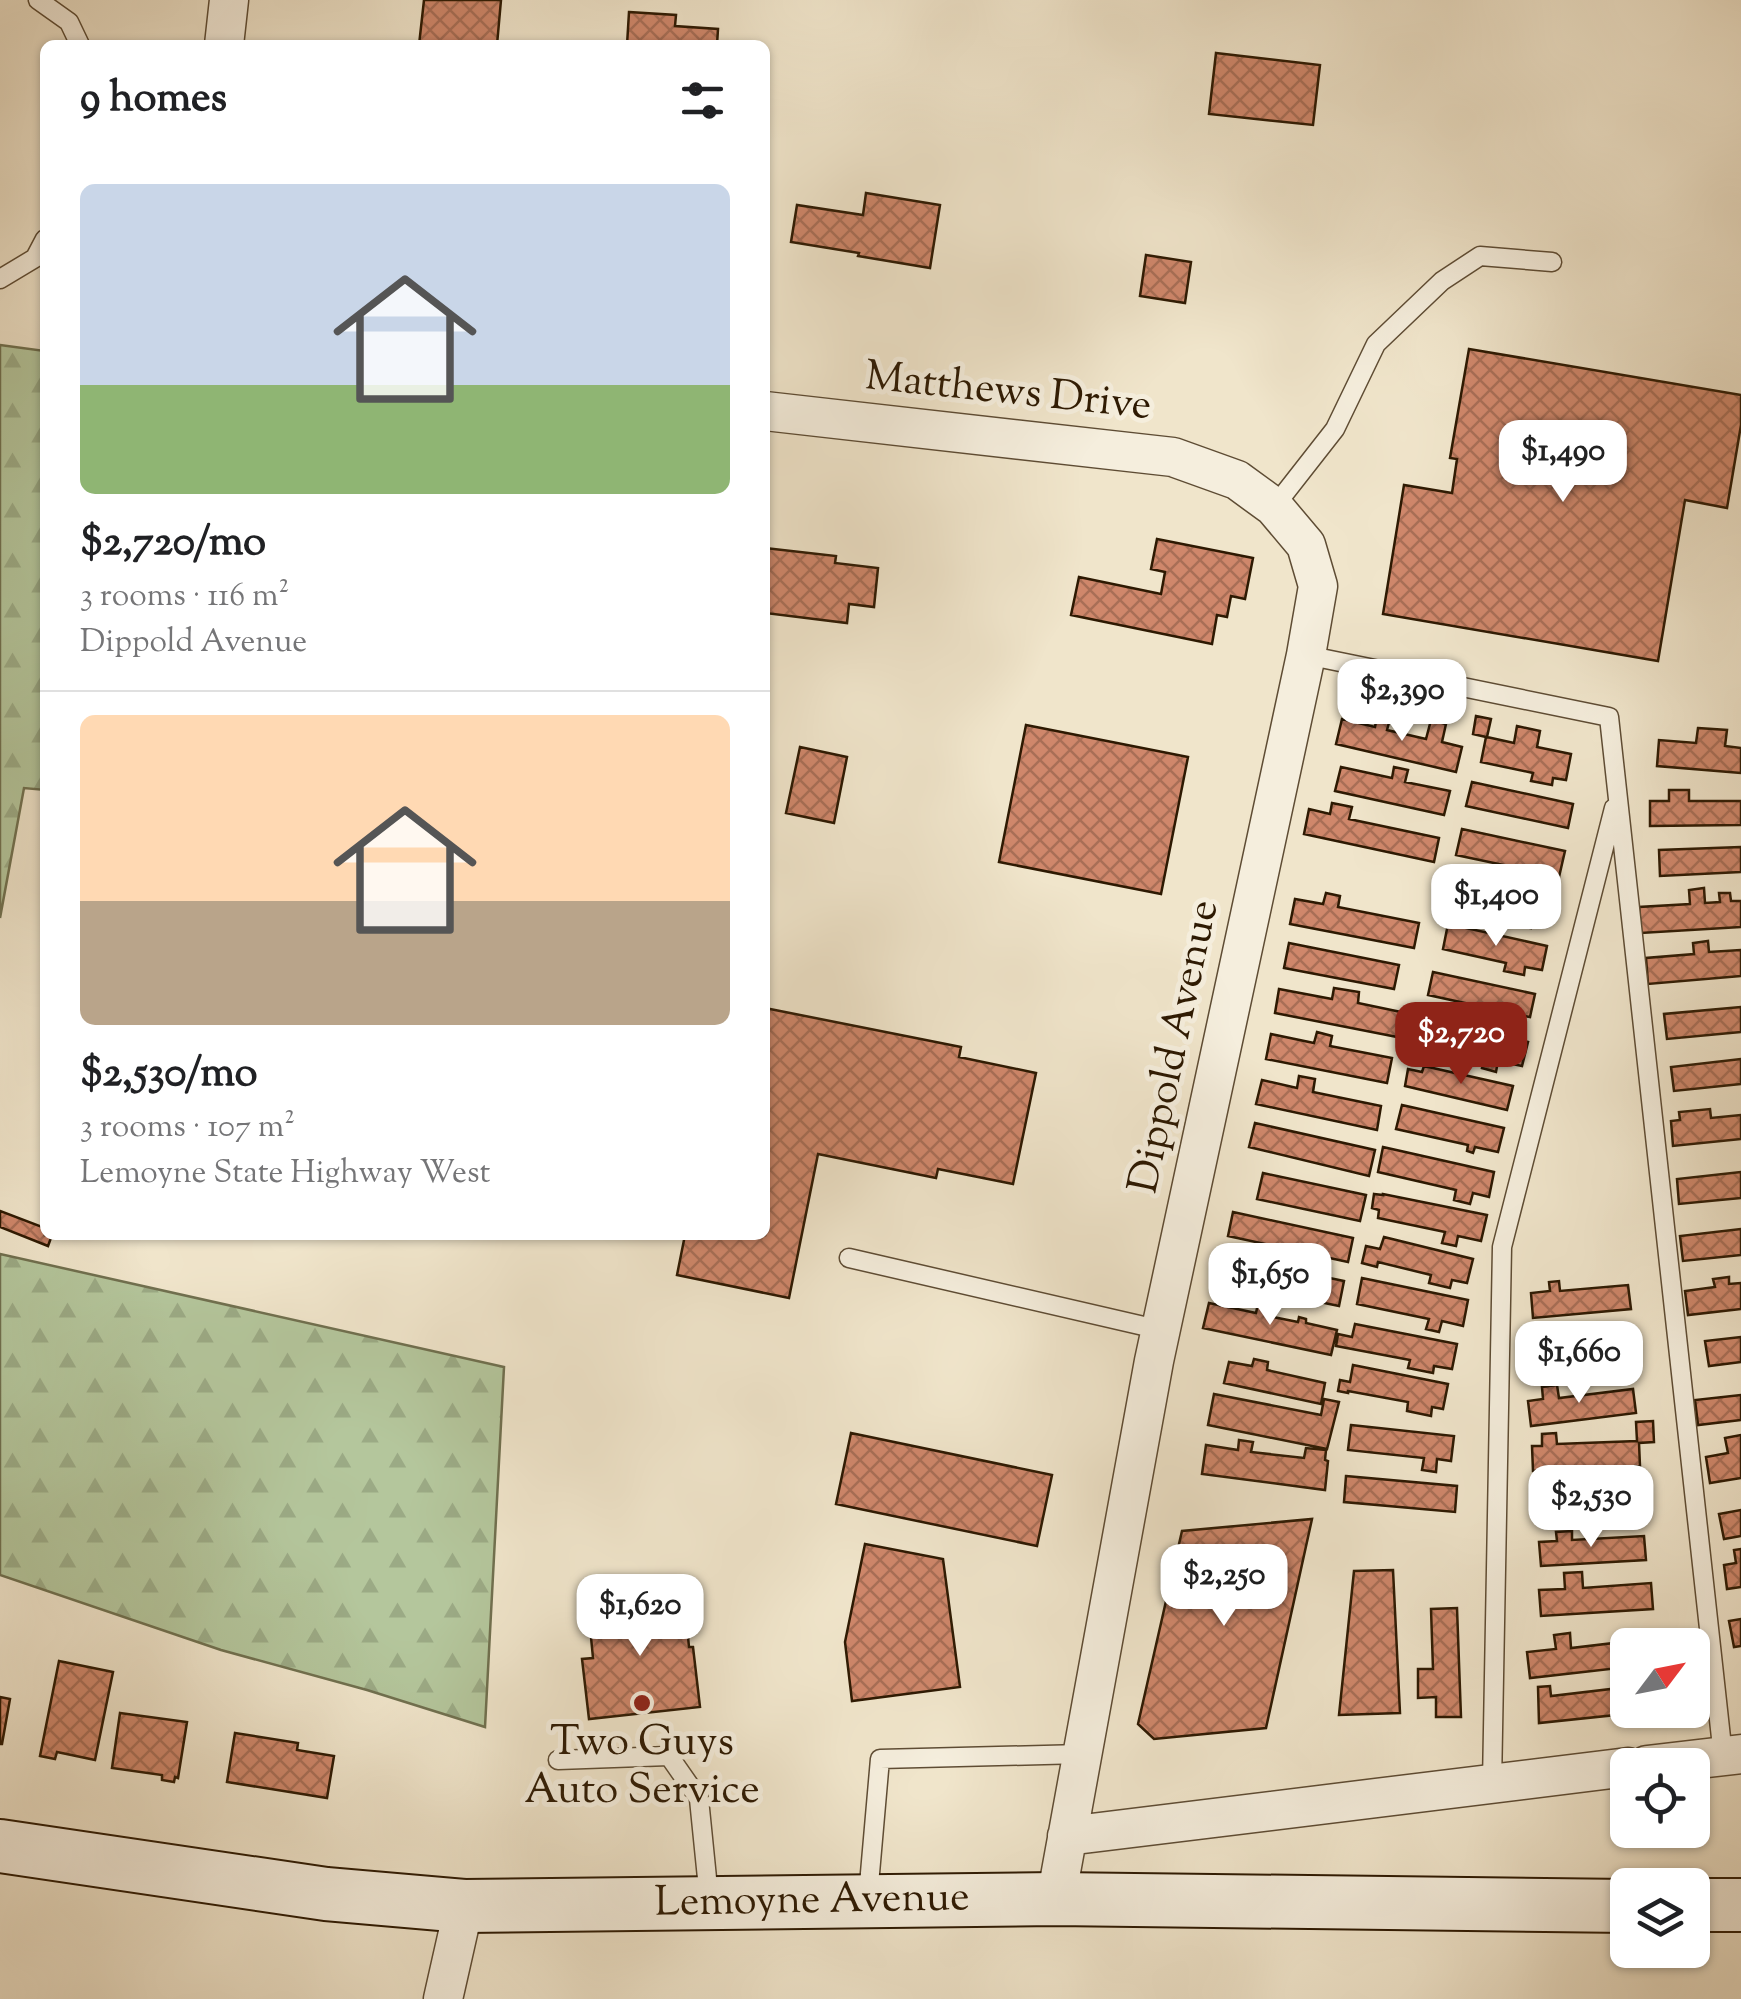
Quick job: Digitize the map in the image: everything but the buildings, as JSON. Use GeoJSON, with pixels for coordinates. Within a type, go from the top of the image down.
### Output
{"type":"FeatureCollection","features":[{"type":"Feature","properties":{"kind":"street"},"geometry":{"type":"LineString","coordinates":[[225,40],[229,0]]}},
{"type":"Feature","properties":{"kind":"street","name":"Matthews Drive"},"geometry":{"type":"LineString","coordinates":[[770,412],[1173,457],[1237,480]]}},
{"type":"Feature","properties":{"kind":"street","name":"Dippold Avenue"},"geometry":{"type":"LineString","coordinates":[[1056,1898],[1160,1330],[1318,586],[1306,545],[1274,507],[1237,480]]}},
{"type":"Feature","properties":{"kind":"street"},"geometry":{"type":"LineString","coordinates":[[1067,1836],[1610,1769]]}},
{"type":"Feature","properties":{"kind":"street","name":"Lemoyne Avenue"},"geometry":{"type":"LineString","coordinates":[[0,1846],[326,1894],[464,1906],[1056,1898],[1610,1906]]}},
{"type":"Feature","properties":{"kind":"street"},"geometry":{"type":"LineString","coordinates":[[1710,1905],[1741,1905]]}},
{"type":"Feature","properties":{"kind":"street"},"geometry":{"type":"LineString","coordinates":[[443,1999],[464,1906]]}},
{"type":"Feature","properties":{"kind":"lane"},"geometry":{"type":"LineString","coordinates":[[38,0],[68,22],[77,40]]}},
{"type":"Feature","properties":{"kind":"lane"},"geometry":{"type":"LineString","coordinates":[[0,280],[35,258],[40,248]]}},
{"type":"Feature","properties":{"kind":"lane"},"geometry":{"type":"LineString","coordinates":[[1274,507],[1335,429],[1376,344],[1442,281],[1480,256],[1552,262]]}},
{"type":"Feature","properties":{"kind":"lane"},"geometry":{"type":"LineString","coordinates":[[1306,655],[1609,717],[1732,1755]]}},
{"type":"Feature","properties":{"kind":"lane"},"geometry":{"type":"LineString","coordinates":[[1492,1784],[1502,1247],[1617,796]]}},
{"type":"Feature","properties":{"kind":"lane"},"geometry":{"type":"LineString","coordinates":[[849,1258],[1160,1330]]}},
{"type":"Feature","properties":{"kind":"lane"},"geometry":{"type":"LineString","coordinates":[[868,1901],[880,1759],[1082,1754]]}},
{"type":"Feature","properties":{"kind":"lane"},"geometry":{"type":"LineString","coordinates":[[558,1760],[669,1756],[699,1799],[710,1903]]}},
{"type":"Feature","properties":{"kind":"green space"},"geometry":{"type":"Polygon","coordinates":[[[0,345],[40,350],[40,790],[24,788],[0,918],[0,345]]]}},
{"type":"Feature","properties":{"kind":"green space"},"geometry":{"type":"Polygon","coordinates":[[[0,1254],[504,1367],[485,1727],[221,1650],[0,1575],[0,1254]]]}},
{"type":"Feature","properties":{"kind":"place","name":"Two Guys Auto Service"},"geometry":{"type":"Point","coordinates":[642,1703]}}]}
